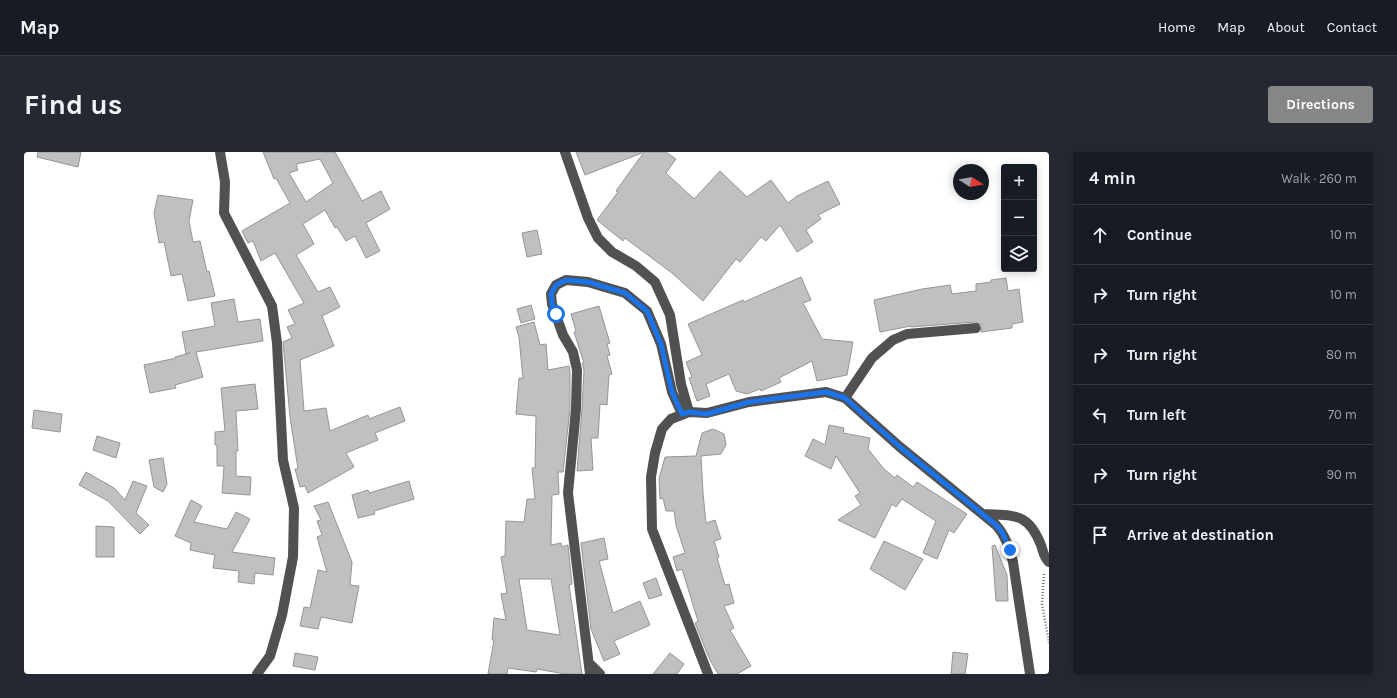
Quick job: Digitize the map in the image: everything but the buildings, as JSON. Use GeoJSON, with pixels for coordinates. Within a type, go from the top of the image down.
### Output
{"type":"FeatureCollection","features":[{"type":"Feature","properties":{"kind":"street"},"geometry":{"type":"LineString","coordinates":[[220,152],[225,182],[224,213],[272,306],[277,343],[283,460],[294,508],[294,557],[282,615],[270,656],[257,674]]}},
{"type":"Feature","properties":{"kind":"street"},"geometry":{"type":"LineString","coordinates":[[565,152],[588,218],[598,238],[612,252],[636,266],[655,282],[670,315],[686,413]]}},
{"type":"Feature","properties":{"kind":"street"},"geometry":{"type":"LineString","coordinates":[[590,674],[568,493],[576,409],[577,370],[573,352],[563,335],[552,304],[551,294],[556,285],[566,280],[588,282],[625,293],[647,311],[661,344],[672,392],[686,413]]}},
{"type":"Feature","properties":{"kind":"street"},"geometry":{"type":"LineString","coordinates":[[845,398],[872,358],[893,340],[907,334],[976,328]]}},
{"type":"Feature","properties":{"kind":"street"},"geometry":{"type":"LineString","coordinates":[[708,674],[652,529],[651,476],[655,453],[662,429],[671,419],[686,413],[707,414],[749,402],[826,392],[845,398],[900,447],[983,514],[1002,532],[1010,550],[1017,584],[1030,674]]}},
{"type":"Feature","properties":{"kind":"street"},"geometry":{"type":"LineString","coordinates":[[983,514],[1004,515],[1021,518],[1028,522],[1033,528],[1048,561]]}},
{"type":"Feature","properties":{"kind":"street"},"geometry":{"type":"LineString","coordinates":[[589,663],[600,674]]}},
{"type":"Feature","properties":{"kind":"path"},"geometry":{"type":"LineString","coordinates":[[1048,561],[1043,582],[1042,604],[1049,643]]}},
{"type":"Feature","properties":{"kind":"route"},"geometry":{"type":"LineString","coordinates":[[556,314],[552,304],[551,294],[556,285],[566,280],[588,282],[625,293],[647,311],[661,344],[672,392],[682,414],[689,412],[707,414],[749,402],[826,392],[845,398],[900,447],[996,525],[1002,532],[1010,550]]}}]}
